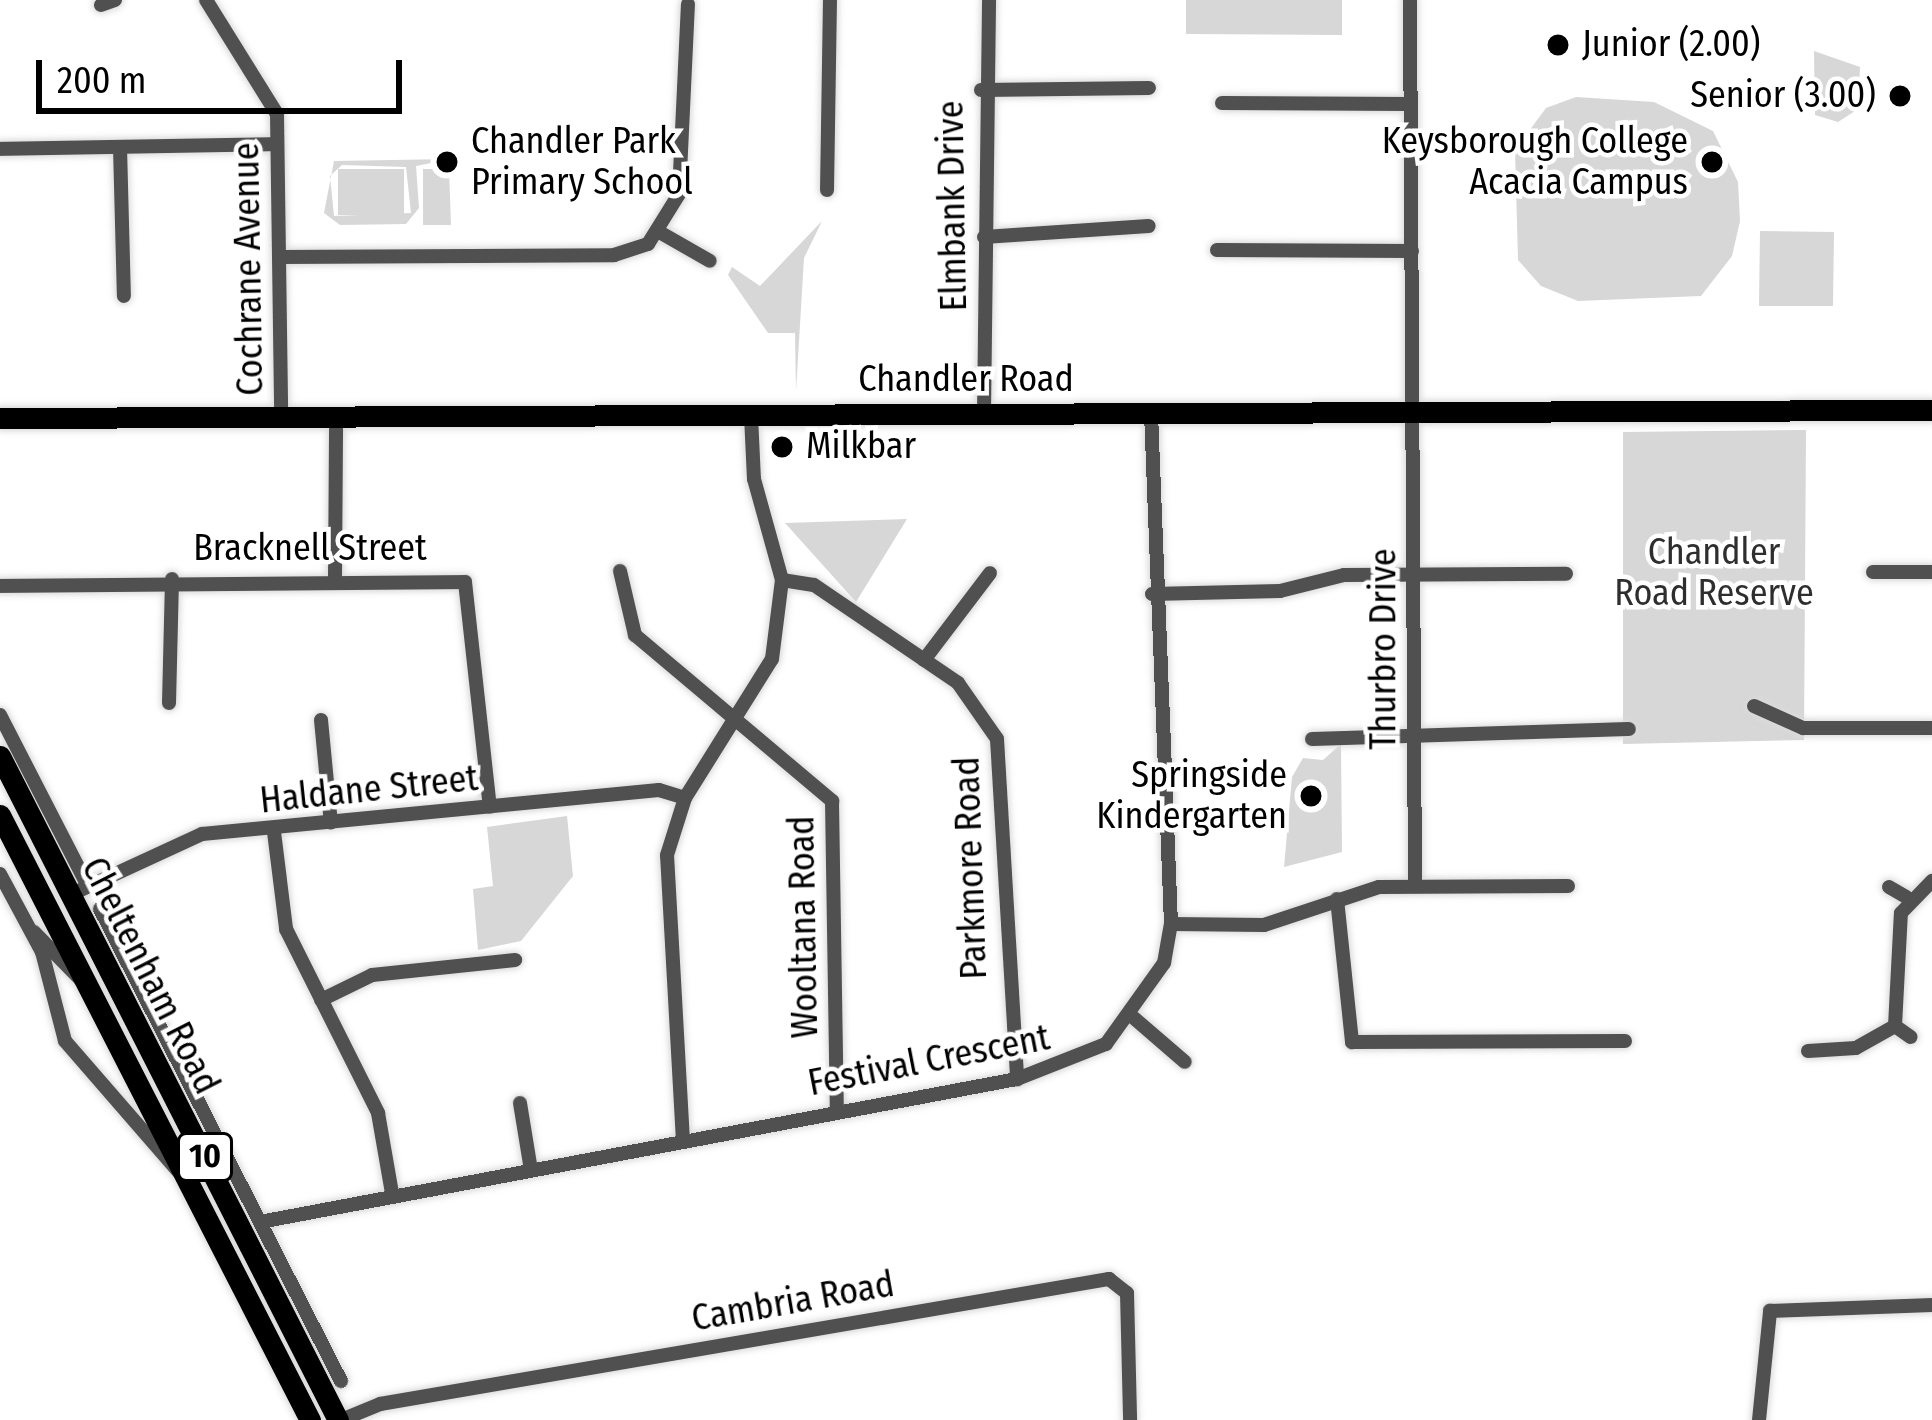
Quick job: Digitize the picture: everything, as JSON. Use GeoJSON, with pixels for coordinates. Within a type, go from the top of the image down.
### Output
{"type":"FeatureCollection","features":[{"type":"Feature","properties":{"kind":"main road","name":"Chandler Road"},"geometry":{"type":"LineString","coordinates":[[0,418],[1932,410]]}},
{"type":"Feature","properties":{"kind":"main road","name":"Cheltenham Road"},"geometry":{"type":"LineString","coordinates":[[0,756],[80,890],[339,1420]]}},
{"type":"Feature","properties":{"kind":"main road","name":"Cheltenham Road"},"geometry":{"type":"LineString","coordinates":[[0,815],[310,1420]]}},
{"type":"Feature","properties":{"kind":"main road"},"geometry":{"type":"LineString","coordinates":[[65,941],[80,890]]}},
{"type":"Feature","properties":{"kind":"street","name":"Cochrane Avenue"},"geometry":{"type":"LineString","coordinates":[[206,0],[273,96],[278,144],[281,415]]}},
{"type":"Feature","properties":{"kind":"street"},"geometry":{"type":"LineString","coordinates":[[827,190],[830,0]]}},
{"type":"Feature","properties":{"kind":"street","name":"Elmbank Drive"},"geometry":{"type":"LineString","coordinates":[[984,413],[981,89],[988,0]]}},
{"type":"Feature","properties":{"kind":"street","name":"Thurbro Drive"},"geometry":{"type":"LineString","coordinates":[[1410,0],[1415,886]]}},
{"type":"Feature","properties":{"kind":"street"},"geometry":{"type":"LineString","coordinates":[[280,257],[614,255],[661,233],[679,194],[688,4]]}},
{"type":"Feature","properties":{"kind":"street"},"geometry":{"type":"LineString","coordinates":[[981,89],[1149,88]]}},
{"type":"Feature","properties":{"kind":"street"},"geometry":{"type":"LineString","coordinates":[[1222,104],[1410,104]]}},
{"type":"Feature","properties":{"kind":"street"},"geometry":{"type":"LineString","coordinates":[[0,148],[278,144]]}},
{"type":"Feature","properties":{"kind":"street"},"geometry":{"type":"LineString","coordinates":[[119,147],[124,296]]}},
{"type":"Feature","properties":{"kind":"street"},"geometry":{"type":"LineString","coordinates":[[984,237],[1149,226]]}},
{"type":"Feature","properties":{"kind":"street"},"geometry":{"type":"LineString","coordinates":[[661,233],[710,261]]}},
{"type":"Feature","properties":{"kind":"street"},"geometry":{"type":"LineString","coordinates":[[1217,250],[1412,251]]}},
{"type":"Feature","properties":{"kind":"street"},"geometry":{"type":"LineString","coordinates":[[1150,412],[1151,594],[1170,687],[1171,924],[1134,1018],[1185,1062]]}},
{"type":"Feature","properties":{"kind":"street"},"geometry":{"type":"LineString","coordinates":[[334,578],[336,415]]}},
{"type":"Feature","properties":{"kind":"street"},"geometry":{"type":"LineString","coordinates":[[683,1141],[661,901],[685,798],[772,659],[782,580],[754,479],[751,416]]}},
{"type":"Feature","properties":{"kind":"street","name":"Wooltana Road"},"geometry":{"type":"LineString","coordinates":[[620,571],[635,635],[835,809],[837,1109]]}},
{"type":"Feature","properties":{"kind":"street"},"geometry":{"type":"LineString","coordinates":[[1873,572],[1932,572]]}},
{"type":"Feature","properties":{"kind":"street"},"geometry":{"type":"LineString","coordinates":[[924,660],[990,573]]}},
{"type":"Feature","properties":{"kind":"street"},"geometry":{"type":"LineString","coordinates":[[1151,594],[1414,574],[1566,574]]}},
{"type":"Feature","properties":{"kind":"street"},"geometry":{"type":"LineString","coordinates":[[169,703],[172,579]]}},
{"type":"Feature","properties":{"kind":"street","name":"Bracknell Street"},"geometry":{"type":"LineString","coordinates":[[0,586],[172,579],[465,582],[490,807]]}},
{"type":"Feature","properties":{"kind":"street","name":"Parkmore Road"},"geometry":{"type":"LineString","coordinates":[[782,580],[814,585],[971,694],[1001,757],[1017,1079]]}},
{"type":"Feature","properties":{"kind":"street"},"geometry":{"type":"LineString","coordinates":[[1754,706],[1803,728],[1932,728]]}},
{"type":"Feature","properties":{"kind":"street","name":"Cheltenham Road"},"geometry":{"type":"LineString","coordinates":[[0,715],[80,890]]}},
{"type":"Feature","properties":{"kind":"street"},"geometry":{"type":"LineString","coordinates":[[321,720],[331,824]]}},
{"type":"Feature","properties":{"kind":"street"},"geometry":{"type":"LineString","coordinates":[[1312,739],[1414,730],[1629,729]]}},
{"type":"Feature","properties":{"kind":"street","name":"Haldane Street"},"geometry":{"type":"LineString","coordinates":[[80,890],[202,834],[274,832],[659,790],[685,798]]}},
{"type":"Feature","properties":{"kind":"street"},"geometry":{"type":"LineString","coordinates":[[274,832],[286,929],[378,1113],[392,1193]]}},
{"type":"Feature","properties":{"kind":"street","name":"Cheltenham Road"},"geometry":{"type":"LineString","coordinates":[[0,874],[34,932],[64,1041],[190,1182]]}},
{"type":"Feature","properties":{"kind":"street"},"geometry":{"type":"LineString","coordinates":[[1906,897],[1932,881]]}},
{"type":"Feature","properties":{"kind":"street"},"geometry":{"type":"LineString","coordinates":[[1171,924],[1264,925],[1337,899],[1415,886],[1568,886]]}},
{"type":"Feature","properties":{"kind":"street"},"geometry":{"type":"LineString","coordinates":[[1889,887],[1906,897]]}},
{"type":"Feature","properties":{"kind":"street"},"geometry":{"type":"LineString","coordinates":[[1895,1026],[1906,897]]}},
{"type":"Feature","properties":{"kind":"street"},"geometry":{"type":"LineString","coordinates":[[1337,899],[1352,1042],[1625,1041]]}},
{"type":"Feature","properties":{"kind":"street","name":"Cheltenham Road"},"geometry":{"type":"LineString","coordinates":[[100,909],[341,1381]]}},
{"type":"Feature","properties":{"kind":"street"},"geometry":{"type":"LineString","coordinates":[[34,932],[86,983]]}},
{"type":"Feature","properties":{"kind":"street"},"geometry":{"type":"LineString","coordinates":[[321,1000],[372,975],[514,960]]}},
{"type":"Feature","properties":{"kind":"street","name":"Festival Crescent"},"geometry":{"type":"LineString","coordinates":[[260,1222],[392,1193],[1017,1079],[1063,1068],[1134,1018]]}},
{"type":"Feature","properties":{"kind":"street"},"geometry":{"type":"LineString","coordinates":[[1895,1026],[1911,1037]]}},
{"type":"Feature","properties":{"kind":"street"},"geometry":{"type":"LineString","coordinates":[[1808,1051],[1856,1048],[1895,1026]]}},
{"type":"Feature","properties":{"kind":"street"},"geometry":{"type":"LineString","coordinates":[[520,1103],[531,1170]]}},
{"type":"Feature","properties":{"kind":"street","name":"Cambria Road"},"geometry":{"type":"LineString","coordinates":[[339,1420],[1108,1279],[1127,1293],[1130,1420]]}},
{"type":"Feature","properties":{"kind":"street"},"geometry":{"type":"LineString","coordinates":[[1759,1420],[1770,1311],[1932,1305]]}},
{"type":"Feature","properties":{"kind":"street"},"geometry":{"type":"LineString","coordinates":[[302,1349],[313,1326]]}},
{"type":"Feature","properties":{"kind":"green space"},"geometry":{"type":"Polygon","coordinates":[[[1186,0],[1342,0],[1342,35],[1186,34],[1186,0]]]}},
{"type":"Feature","properties":{"kind":"green space"},"geometry":{"type":"Polygon","coordinates":[[[1814,51],[1860,67],[1858,109],[1838,122],[1815,115],[1814,51]]]}},
{"type":"Feature","properties":{"kind":"green space"},"geometry":{"type":"Polygon","coordinates":[[[1576,97],[1654,102],[1713,131],[1738,182],[1740,221],[1732,256],[1701,296],[1578,301],[1541,286],[1518,260],[1515,150],[1546,108],[1576,97]]]}},
{"type":"Feature","properties":{"kind":"green space"},"geometry":{"type":"Polygon","coordinates":[[[451,159],[416,166],[419,208],[406,224],[340,225],[324,213],[330,180],[334,216],[411,213],[406,167],[342,165],[331,175],[334,161],[451,159]]]}},
{"type":"Feature","properties":{"kind":"green space"},"geometry":{"type":"Polygon","coordinates":[[[338,169],[404,169],[404,215],[338,215],[338,169]]]}},
{"type":"Feature","properties":{"kind":"green space"},"geometry":{"type":"Polygon","coordinates":[[[423,169],[449,169],[451,225],[423,225],[423,169]]]}},
{"type":"Feature","properties":{"kind":"green space"},"geometry":{"type":"Polygon","coordinates":[[[822,221],[804,258],[796,391],[795,333],[768,333],[728,275],[732,267],[760,286],[822,221]]]}},
{"type":"Feature","properties":{"kind":"green space"},"geometry":{"type":"Polygon","coordinates":[[[1760,231],[1834,232],[1833,306],[1759,306],[1760,231]]]}},
{"type":"Feature","properties":{"kind":"green space","name":"Chandler Road Reserve"},"geometry":{"type":"Polygon","coordinates":[[[1806,430],[1804,740],[1623,744],[1623,432],[1806,430]]]}},
{"type":"Feature","properties":{"kind":"green space"},"geometry":{"type":"Polygon","coordinates":[[[907,519],[856,602],[785,523],[907,519]]]}},
{"type":"Feature","properties":{"kind":"green space"},"geometry":{"type":"Polygon","coordinates":[[[1341,744],[1342,852],[1284,867],[1292,777],[1303,758],[1323,760],[1341,744]]]}},
{"type":"Feature","properties":{"kind":"green space"},"geometry":{"type":"Polygon","coordinates":[[[567,816],[573,876],[521,941],[478,950],[473,889],[493,886],[487,827],[567,816]]]}},
{"type":"Feature","properties":{"kind":"place","name":"Junior (2.00)"},"geometry":{"type":"Point","coordinates":[1558,45]}},
{"type":"Feature","properties":{"kind":"place","name":"Senior (3.00)"},"geometry":{"type":"Point","coordinates":[1900,96]}},
{"type":"Feature","properties":{"kind":"place","name":"Chandler Park Primary School"},"geometry":{"type":"Point","coordinates":[447,162]}},
{"type":"Feature","properties":{"kind":"place","name":"Keysborough College Acacia Campus"},"geometry":{"type":"Point","coordinates":[1712,162]}},
{"type":"Feature","properties":{"kind":"place","name":"Milkbar"},"geometry":{"type":"Point","coordinates":[782,447]}},
{"type":"Feature","properties":{"kind":"place","name":"Springside Kindergarten"},"geometry":{"type":"Point","coordinates":[1311,796]}}]}
